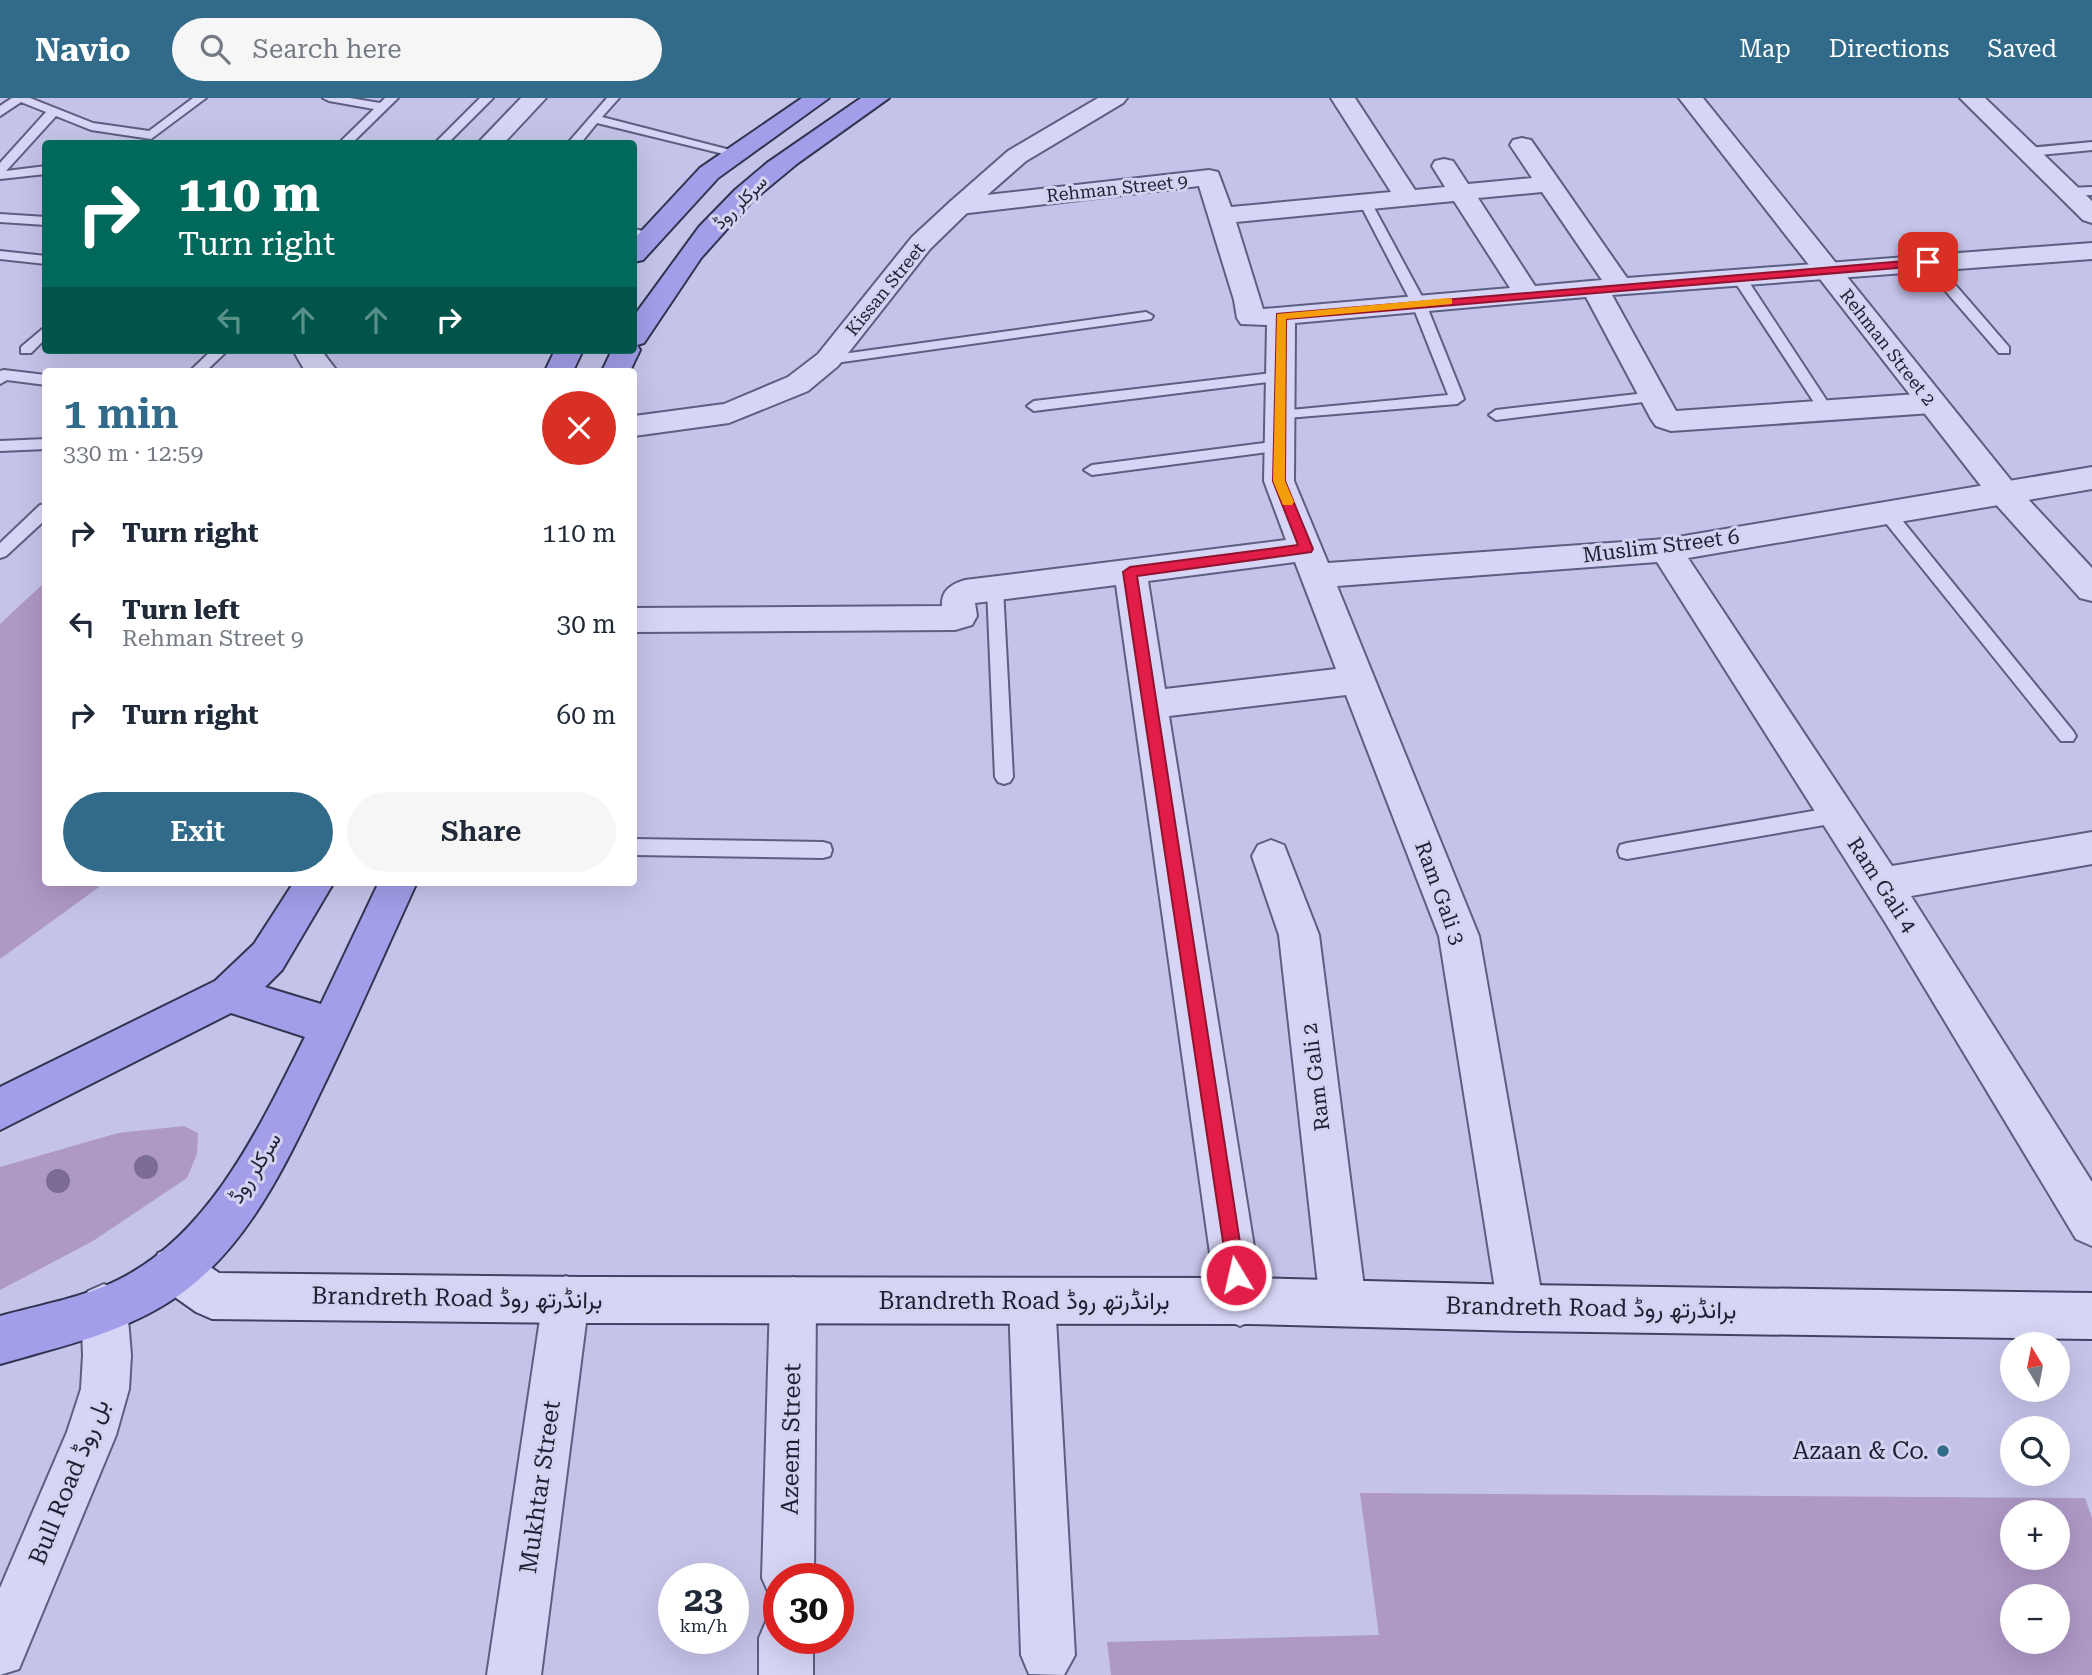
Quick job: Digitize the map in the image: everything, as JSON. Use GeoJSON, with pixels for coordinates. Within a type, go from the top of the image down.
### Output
{"type":"FeatureCollection","features":[{"type":"Feature","properties":{"kind":"main road","name":"سرکلر روڈ"},"geometry":{"type":"LineString","coordinates":[[638,241],[709,173],[817,98]]}},
{"type":"Feature","properties":{"kind":"main road","name":"سرکلر روڈ"},"geometry":{"type":"LineString","coordinates":[[637,332],[663,292],[738,201],[782,163],[877,98]]}},
{"type":"Feature","properties":{"kind":"main road"},"geometry":{"type":"LineString","coordinates":[[0,1109],[229,994],[268,957],[312,886]]}},
{"type":"Feature","properties":{"kind":"main road","name":"سرکلر روڈ"},"geometry":{"type":"LineString","coordinates":[[0,1340],[137,1295],[174,1269],[206,1238],[238,1200],[263,1163],[332,1027],[396,886]]}},
{"type":"Feature","properties":{"kind":"main road"},"geometry":{"type":"LineString","coordinates":[[229,994],[332,1027]]}},
{"type":"Feature","properties":{"kind":"street"},"geometry":{"type":"LineString","coordinates":[[493,140],[534,98]]}},
{"type":"Feature","properties":{"kind":"street","name":"Kissan Street"},"geometry":{"type":"LineString","coordinates":[[637,426],[729,413],[798,384],[828,360],[921,243],[960,206],[1017,156],[1115,98]]}},
{"type":"Feature","properties":{"kind":"street"},"geometry":{"type":"LineString","coordinates":[[1343,98],[1407,197]]}},
{"type":"Feature","properties":{"kind":"street","name":"Rehman Street 2"},"geometry":{"type":"LineString","coordinates":[[1691,98],[2003,492],[2092,589]]}},
{"type":"Feature","properties":{"kind":"street"},"geometry":{"type":"LineString","coordinates":[[1972,98],[2028,152],[2080,191],[2092,215]]}},
{"type":"Feature","properties":{"kind":"street"},"geometry":{"type":"LineString","coordinates":[[1522,145],[1548,184],[1608,288],[1666,419],[1678,423],[1932,402]]}},
{"type":"Feature","properties":{"kind":"street"},"geometry":{"type":"LineString","coordinates":[[1444,166],[1528,295]]}},
{"type":"Feature","properties":{"kind":"street","name":"Rehman Street 9"},"geometry":{"type":"LineString","coordinates":[[960,206],[1209,177],[1248,300],[1251,318],[1281,316]]}},
{"type":"Feature","properties":{"kind":"street"},"geometry":{"type":"LineString","coordinates":[[1221,216],[1548,184]]}},
{"type":"Feature","properties":{"kind":"street"},"geometry":{"type":"LineString","coordinates":[[1311,563],[1279,481],[1281,316],[1738,276],[2092,251]]}},
{"type":"Feature","properties":{"kind":"street"},"geometry":{"type":"LineString","coordinates":[[309,354],[319,368]]}},
{"type":"Feature","properties":{"kind":"street","name":"Muslim Street 6"},"geometry":{"type":"LineString","coordinates":[[637,621],[954,618],[960,616],[960,594],[1130,572],[1666,550],[2092,478]]}},
{"type":"Feature","properties":{"kind":"street","name":"Ram Gali 4"},"geometry":{"type":"LineString","coordinates":[[1666,550],[1882,884],[2092,1223]]}},
{"type":"Feature","properties":{"kind":"street","name":"Ram Gali 3"},"geometry":{"type":"LineString","coordinates":[[1311,563],[1459,936],[1521,1308]]}},
{"type":"Feature","properties":{"kind":"street"},"geometry":{"type":"LineString","coordinates":[[1130,572],[1240,1303]]}},
{"type":"Feature","properties":{"kind":"street"},"geometry":{"type":"LineString","coordinates":[[1150,705],[1357,680]]}},
{"type":"Feature","properties":{"kind":"street"},"geometry":{"type":"LineString","coordinates":[[1882,884],[2092,848]]}},
{"type":"Feature","properties":{"kind":"street","name":"Ram Gali 2"},"geometry":{"type":"LineString","coordinates":[[1271,856],[1299,935],[1343,1303]]}},
{"type":"Feature","properties":{"kind":"street","name":"Brandreth Road برانڈرتھ روڈ"},"geometry":{"type":"LineString","coordinates":[[174,1269],[212,1296],[1343,1303],[2092,1316]]}},
{"type":"Feature","properties":{"kind":"street","name":"Mukhtar Street"},"geometry":{"type":"LineString","coordinates":[[514,1675],[566,1298]]}},
{"type":"Feature","properties":{"kind":"street","name":"Azeem Street"},"geometry":{"type":"LineString","coordinates":[[788,1563],[793,1300]]}},
{"type":"Feature","properties":{"kind":"street"},"geometry":{"type":"LineString","coordinates":[[1032,1301],[1048,1655]]}},
{"type":"Feature","properties":{"kind":"street","name":"Bull Road بل روڈ"},"geometry":{"type":"LineString","coordinates":[[0,1650],[91,1435],[105,1389],[107,1355],[104,1307]]}},
{"type":"Feature","properties":{"kind":"street"},"geometry":{"type":"LineString","coordinates":[[786,1654],[786,1675]]}},
{"type":"Feature","properties":{"kind":"lane"},"geometry":{"type":"LineString","coordinates":[[0,112],[20,98],[91,126],[151,135],[200,98]]}},
{"type":"Feature","properties":{"kind":"lane"},"geometry":{"type":"LineString","coordinates":[[329,98],[388,102]]}},
{"type":"Feature","properties":{"kind":"lane"},"geometry":{"type":"LineString","coordinates":[[444,140],[487,98]]}},
{"type":"Feature","properties":{"kind":"lane"},"geometry":{"type":"LineString","coordinates":[[576,140],[613,98]]}},
{"type":"Feature","properties":{"kind":"lane"},"geometry":{"type":"LineString","coordinates":[[348,140],[388,102]]}},
{"type":"Feature","properties":{"kind":"lane"},"geometry":{"type":"LineString","coordinates":[[0,173],[55,110]]}},
{"type":"Feature","properties":{"kind":"lane"},"geometry":{"type":"LineString","coordinates":[[594,119],[736,153]]}},
{"type":"Feature","properties":{"kind":"lane"},"geometry":{"type":"LineString","coordinates":[[124,140],[131,132]]}},
{"type":"Feature","properties":{"kind":"lane"},"geometry":{"type":"LineString","coordinates":[[2028,152],[2092,146]]}},
{"type":"Feature","properties":{"kind":"lane"},"geometry":{"type":"LineString","coordinates":[[0,173],[42,170]]}},
{"type":"Feature","properties":{"kind":"lane"},"geometry":{"type":"LineString","coordinates":[[1280,416],[1457,399],[1419,304],[1365,202]]}},
{"type":"Feature","properties":{"kind":"lane"},"geometry":{"type":"LineString","coordinates":[[0,218],[42,220]]}},
{"type":"Feature","properties":{"kind":"lane"},"geometry":{"type":"LineString","coordinates":[[0,256],[42,260]]}},
{"type":"Feature","properties":{"kind":"lane"},"geometry":{"type":"LineString","coordinates":[[1928,262],[2004,351]]}},
{"type":"Feature","properties":{"kind":"lane"},"geometry":{"type":"LineString","coordinates":[[1738,276],[1826,410]]}},
{"type":"Feature","properties":{"kind":"lane"},"geometry":{"type":"LineString","coordinates":[[828,360],[1146,316]]}},
{"type":"Feature","properties":{"kind":"lane"},"geometry":{"type":"LineString","coordinates":[[26,350],[42,334]]}},
{"type":"Feature","properties":{"kind":"lane"},"geometry":{"type":"LineString","coordinates":[[200,368],[216,354]]}},
{"type":"Feature","properties":{"kind":"lane"},"geometry":{"type":"LineString","coordinates":[[0,379],[4,375],[42,380]]}},
{"type":"Feature","properties":{"kind":"lane"},"geometry":{"type":"LineString","coordinates":[[1034,406],[1280,377]]}},
{"type":"Feature","properties":{"kind":"lane"},"geometry":{"type":"LineString","coordinates":[[1496,415],[1655,397]]}},
{"type":"Feature","properties":{"kind":"lane"},"geometry":{"type":"LineString","coordinates":[[0,446],[42,443]]}},
{"type":"Feature","properties":{"kind":"lane"},"geometry":{"type":"LineString","coordinates":[[1092,470],[1279,446]]}},
{"type":"Feature","properties":{"kind":"lane"},"geometry":{"type":"LineString","coordinates":[[0,552],[42,513]]}},
{"type":"Feature","properties":{"kind":"lane"},"geometry":{"type":"LineString","coordinates":[[1887,513],[2067,736]]}},
{"type":"Feature","properties":{"kind":"lane"},"geometry":{"type":"LineString","coordinates":[[995,588],[1004,778]]}},
{"type":"Feature","properties":{"kind":"lane"},"geometry":{"type":"LineString","coordinates":[[1627,851],[1836,815]]}},
{"type":"Feature","properties":{"kind":"lane"},"geometry":{"type":"LineString","coordinates":[[637,847],[823,849]]}},
{"type":"Feature","properties":{"kind":"shaded area"},"geometry":{"type":"Polygon","coordinates":[[[42,585],[42,886],[100,886],[0,959],[0,624],[42,585]]]}},
{"type":"Feature","properties":{"kind":"shaded area"},"geometry":{"type":"Polygon","coordinates":[[[184,1126],[198,1133],[197,1154],[187,1178],[93,1241],[0,1290],[0,1167],[118,1133],[184,1126]]]}},
{"type":"Feature","properties":{"kind":"shaded area"},"geometry":{"type":"Polygon","coordinates":[[[1360,1493],[2085,1498],[2092,1518],[2092,1675],[1111,1675],[1107,1642],[1379,1635],[1360,1493]]]}},
{"type":"Feature","properties":{"kind":"slow traffic"},"geometry":{"type":"LineString","coordinates":[[1288,502],[1279,481],[1281,316],[1448,302]]}},
{"type":"Feature","properties":{"kind":"place","name":"Azaan & Co."},"geometry":{"type":"Point","coordinates":[1943,1451]}},
{"type":"Feature","properties":{"kind":"route"},"geometry":{"type":"LineString","coordinates":[[1236,1275],[1130,572],[1306,549],[1279,481],[1281,316],[1928,262]]}}]}
